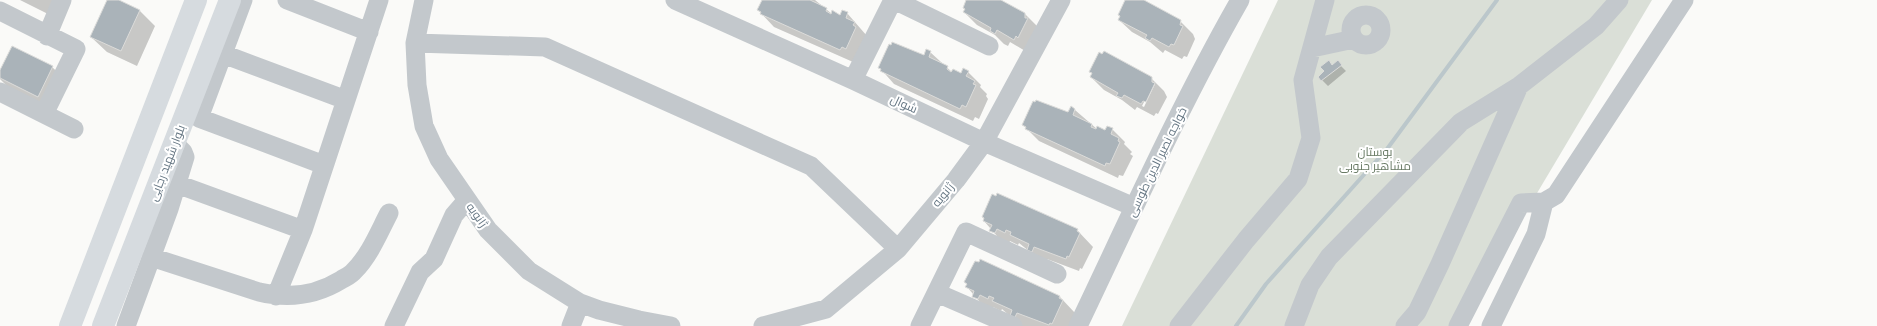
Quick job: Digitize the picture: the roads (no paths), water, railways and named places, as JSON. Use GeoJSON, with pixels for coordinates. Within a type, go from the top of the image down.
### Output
{"type":"FeatureCollection","features":[{"type":"Feature","properties":{"kind":"main road"},"geometry":{"type":"LineString","coordinates":[[70,326],[196,0]]}},
{"type":"Feature","properties":{"kind":"main road","name":"بلوار شهید رجایی"},"geometry":{"type":"LineString","coordinates":[[103,326],[230,0]]}},
{"type":"Feature","properties":{"kind":"street"},"geometry":{"type":"LineString","coordinates":[[47,36],[62,0]]}},
{"type":"Feature","properties":{"kind":"street"},"geometry":{"type":"LineString","coordinates":[[244,0],[199,118],[324,165]]}},
{"type":"Feature","properties":{"kind":"street"},"geometry":{"type":"LineString","coordinates":[[287,0],[369,32]]}},
{"type":"Feature","properties":{"kind":"street"},"geometry":{"type":"LineString","coordinates":[[276,296],[303,230],[379,0]]}},
{"type":"Feature","properties":{"kind":"street","name":"ژانویه"},"geometry":{"type":"LineString","coordinates":[[424,0],[415,43],[417,85],[424,126],[439,159],[488,230],[529,271],[580,303],[596,318],[639,320],[671,326]]}},
{"type":"Feature","properties":{"kind":"street","name":"شوال"},"geometry":{"type":"LineString","coordinates":[[675,0],[854,80],[984,142],[1134,207]]}},
{"type":"Feature","properties":{"kind":"street"},"geometry":{"type":"LineString","coordinates":[[854,80],[893,0],[989,46]]}},
{"type":"Feature","properties":{"kind":"street","name":"ژانویه"},"geometry":{"type":"LineString","coordinates":[[763,326],[826,309],[898,248],[956,180],[984,142],[1061,0]]}},
{"type":"Feature","properties":{"kind":"street","name":"خواجه نصیر الدین طوسی"},"geometry":{"type":"LineString","coordinates":[[1078,326],[1134,207],[1221,32],[1240,0]]}},
{"type":"Feature","properties":{"kind":"street"},"geometry":{"type":"LineString","coordinates":[[1178,326],[1246,240],[1298,179],[1311,138],[1303,80],[1325,0]]}},
{"type":"Feature","properties":{"kind":"street"},"geometry":{"type":"LineString","coordinates":[[1294,326],[1310,285],[1329,257],[1461,122],[1519,86],[1596,26],[1619,0]]}},
{"type":"Feature","properties":{"kind":"street"},"geometry":{"type":"LineString","coordinates":[[1458,326],[1521,203],[1544,202],[1556,195],[1684,0]]}},
{"type":"Feature","properties":{"kind":"street"},"geometry":{"type":"LineString","coordinates":[[0,13],[76,50],[44,114]]}},
{"type":"Feature","properties":{"kind":"street"},"geometry":{"type":"LineString","coordinates":[[1312,48],[1354,39]]}},
{"type":"Feature","properties":{"kind":"street"},"geometry":{"type":"LineString","coordinates":[[415,43],[544,47],[811,166],[898,248]]}},
{"type":"Feature","properties":{"kind":"street"},"geometry":{"type":"LineString","coordinates":[[223,54],[346,100]]}},
{"type":"Feature","properties":{"kind":"street"},"geometry":{"type":"LineString","coordinates":[[1405,326],[1417,312],[1440,264],[1519,86]]}},
{"type":"Feature","properties":{"kind":"street"},"geometry":{"type":"LineString","coordinates":[[0,92],[74,129]]}},
{"type":"Feature","properties":{"kind":"street"},"geometry":{"type":"LineString","coordinates":[[126,326],[177,184],[185,157],[183,152],[175,144]]}},
{"type":"Feature","properties":{"kind":"street"},"geometry":{"type":"LineString","coordinates":[[177,184],[303,230]]}},
{"type":"Feature","properties":{"kind":"street"},"geometry":{"type":"LineString","coordinates":[[394,326],[420,272],[434,259],[454,215],[467,200]]}},
{"type":"Feature","properties":{"kind":"street"},"geometry":{"type":"LineString","coordinates":[[1491,326],[1536,234],[1544,202]]}},
{"type":"Feature","properties":{"kind":"street"},"geometry":{"type":"LineString","coordinates":[[151,257],[259,292],[276,296],[301,296],[328,288],[354,272],[372,247],[389,213]]}},
{"type":"Feature","properties":{"kind":"street"},"geometry":{"type":"LineString","coordinates":[[920,326],[966,232],[1058,274]]}},
{"type":"Feature","properties":{"kind":"street"},"geometry":{"type":"LineString","coordinates":[[937,293],[1013,326]]}},
{"type":"Feature","properties":{"kind":"street"},"geometry":{"type":"LineString","coordinates":[[571,326],[580,303]]}},
{"type":"Feature","properties":{"kind":"waterway"},"geometry":{"type":"LineString","coordinates":[[1236,326],[1266,284],[1387,149],[1497,0]]}},
{"type":"Feature","properties":{"kind":"park label","name":"بوستان مشاهیر جنوبی"},"geometry":{"type":"Point","coordinates":[1375,159]}}]}
